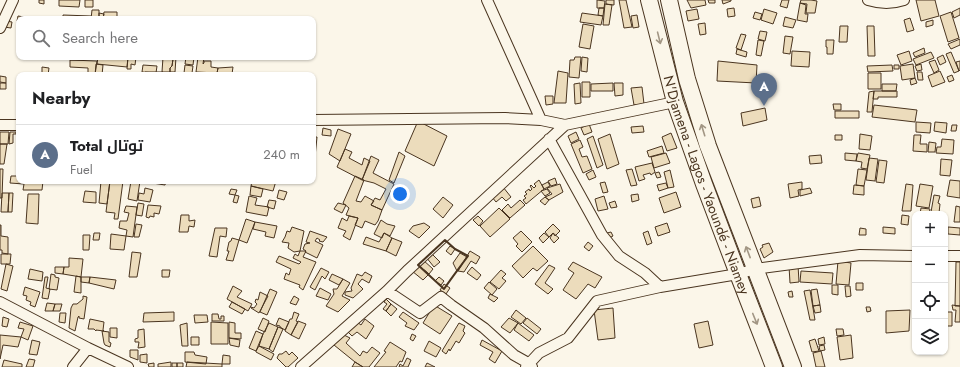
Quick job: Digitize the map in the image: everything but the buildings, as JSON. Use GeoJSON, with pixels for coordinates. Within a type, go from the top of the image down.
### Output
{"type":"FeatureCollection","features":[{"type":"Feature","properties":{"kind":"highway","name":"N'Djamena - Lagos - Yaoundé - Niamey"},"geometry":{"type":"LineString","coordinates":[[649,0],[675,102],[704,184],[774,367]]}},
{"type":"Feature","properties":{"kind":"highway","name":"N'Djamena - Lagos - Yaoundé - Niamey"},"geometry":{"type":"LineString","coordinates":[[669,0],[687,79],[708,146],[792,367]]}},
{"type":"Feature","properties":{"kind":"street"},"geometry":{"type":"LineString","coordinates":[[0,28],[13,0]]}},
{"type":"Feature","properties":{"kind":"street"},"geometry":{"type":"LineString","coordinates":[[487,0],[541,120]]}},
{"type":"Feature","properties":{"kind":"street"},"geometry":{"type":"LineString","coordinates":[[868,0],[881,3],[894,3],[904,0]]}},
{"type":"Feature","properties":{"kind":"street"},"geometry":{"type":"LineString","coordinates":[[316,120],[506,118],[541,120],[565,125],[675,102]]}},
{"type":"Feature","properties":{"kind":"street"},"geometry":{"type":"LineString","coordinates":[[0,125],[16,124]]}},
{"type":"Feature","properties":{"kind":"street"},"geometry":{"type":"LineString","coordinates":[[301,367],[387,291],[565,125]]}},
{"type":"Feature","properties":{"kind":"street"},"geometry":{"type":"LineString","coordinates":[[549,139],[602,235],[619,256],[645,273],[660,287]]}},
{"type":"Feature","properties":{"kind":"street"},"geometry":{"type":"LineString","coordinates":[[387,291],[420,313],[441,297],[484,328],[514,355],[529,366],[539,353],[568,338],[597,301],[660,287],[738,274],[755,269],[860,255],[912,256]]}},
{"type":"Feature","properties":{"kind":"street"},"geometry":{"type":"LineString","coordinates":[[948,256],[960,256]]}},
{"type":"Feature","properties":{"kind":"street"},"geometry":{"type":"LineString","coordinates":[[0,302],[128,367]]}},
{"type":"Feature","properties":{"kind":"street"},"geometry":{"type":"LineString","coordinates":[[73,367],[88,348]]}},
{"type":"Feature","properties":{"kind":"wall"},"geometry":{"type":"LineString","coordinates":[[445,240],[455,249],[468,256],[444,289],[418,265],[445,240]]}},
{"type":"Feature","properties":{"kind":"place","name":"Total توتال"},"geometry":{"type":"Point","coordinates":[764,106]}}]}
